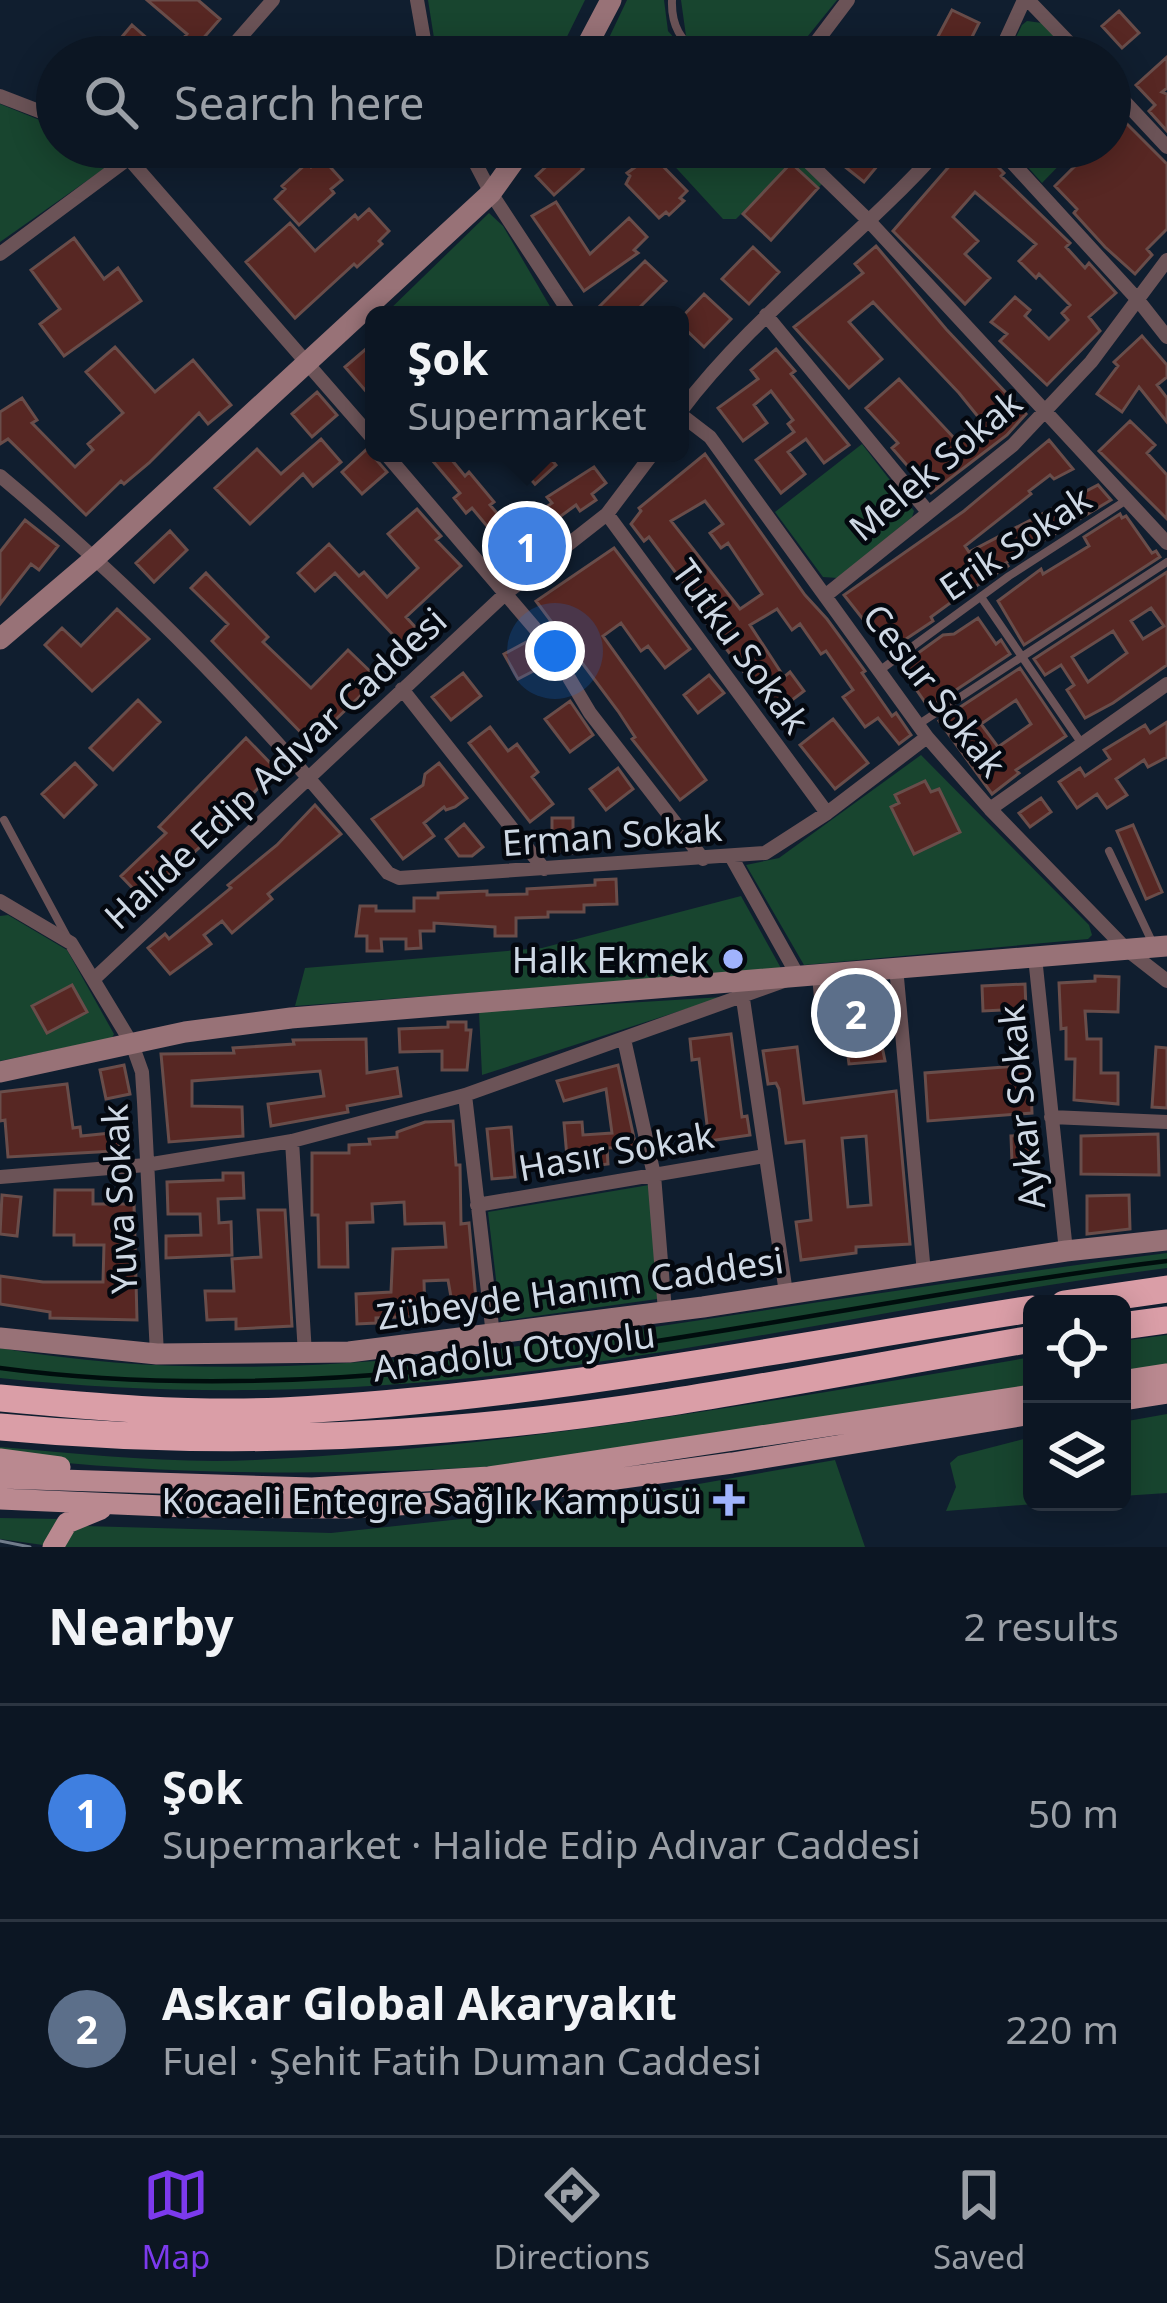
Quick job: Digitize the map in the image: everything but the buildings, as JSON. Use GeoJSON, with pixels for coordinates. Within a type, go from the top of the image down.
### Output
{"type":"FeatureCollection","features":[{"type":"Feature","properties":{"kind":"highway"},"geometry":{"type":"LineString","coordinates":[[1126,1295],[1167,1289]]}},
{"type":"Feature","properties":{"kind":"highway","name":"Anadolu Otoyolu"},"geometry":{"type":"LineString","coordinates":[[0,1398],[119,1410],[244,1412],[490,1394],[713,1364],[1023,1311]]}},
{"type":"Feature","properties":{"kind":"highway"},"geometry":{"type":"LineString","coordinates":[[1131,1325],[1167,1320]]}},
{"type":"Feature","properties":{"kind":"highway","name":"Anadolu Otoyolu"},"geometry":{"type":"LineString","coordinates":[[0,1427],[208,1440],[449,1429],[615,1410],[1023,1341]]}},
{"type":"Feature","properties":{"kind":"main road"},"geometry":{"type":"LineString","coordinates":[[1131,1380],[1167,1374]]}},
{"type":"Feature","properties":{"kind":"main road"},"geometry":{"type":"LineString","coordinates":[[1131,1399],[1167,1393]]}},
{"type":"Feature","properties":{"kind":"main road"},"geometry":{"type":"LineString","coordinates":[[0,1499],[36,1489],[312,1488],[489,1477],[1023,1395]]}},
{"type":"Feature","properties":{"kind":"main road"},"geometry":{"type":"LineString","coordinates":[[0,1478],[36,1489],[141,1505],[346,1508],[449,1502],[732,1463],[1023,1415]]}},
{"type":"Feature","properties":{"kind":"main road"},"geometry":{"type":"LineString","coordinates":[[0,1459],[312,1488]]}},
{"type":"Feature","properties":{"kind":"main road"},"geometry":{"type":"LineString","coordinates":[[53,1547],[67,1522],[84,1514],[141,1505]]}},
{"type":"Feature","properties":{"kind":"street"},"geometry":{"type":"LineString","coordinates":[[241,36],[273,0]]}},
{"type":"Feature","properties":{"kind":"street"},"geometry":{"type":"LineString","coordinates":[[417,0],[423,36]]}},
{"type":"Feature","properties":{"kind":"street"},"geometry":{"type":"LineString","coordinates":[[591,36],[611,0]]}},
{"type":"Feature","properties":{"kind":"street"},"geometry":{"type":"LineString","coordinates":[[821,36],[848,0]]}},
{"type":"Feature","properties":{"kind":"street"},"geometry":{"type":"LineString","coordinates":[[1008,36],[1026,0],[1062,36]]}},
{"type":"Feature","properties":{"kind":"street"},"geometry":{"type":"LineString","coordinates":[[0,96],[36,110]]}},
{"type":"Feature","properties":{"kind":"street"},"geometry":{"type":"LineString","coordinates":[[1131,108],[1167,147]]}},
{"type":"Feature","properties":{"kind":"street"},"geometry":{"type":"LineString","coordinates":[[0,254],[119,168]]}},
{"type":"Feature","properties":{"kind":"street"},"geometry":{"type":"LineString","coordinates":[[137,168],[365,429]]}},
{"type":"Feature","properties":{"kind":"street"},"geometry":{"type":"LineString","coordinates":[[477,168],[566,306]]}},
{"type":"Feature","properties":{"kind":"street"},"geometry":{"type":"LineString","coordinates":[[369,306],[491,193],[509,168]]}},
{"type":"Feature","properties":{"kind":"street"},"geometry":{"type":"LineString","coordinates":[[815,168],[1167,542]]}},
{"type":"Feature","properties":{"kind":"street"},"geometry":{"type":"LineString","coordinates":[[689,403],[766,315],[920,168]]}},
{"type":"Feature","properties":{"kind":"street"},"geometry":{"type":"LineString","coordinates":[[1017,168],[1167,337]]}},
{"type":"Feature","properties":{"kind":"street","name":"Melek Sokak"},"geometry":{"type":"LineString","coordinates":[[825,596],[1013,445],[1091,362],[1167,260]]}},
{"type":"Feature","properties":{"kind":"street"},"geometry":{"type":"LineString","coordinates":[[0,639],[365,309]]}},
{"type":"Feature","properties":{"kind":"street"},"geometry":{"type":"LineString","coordinates":[[766,315],[928,512]]}},
{"type":"Feature","properties":{"kind":"street","name":"Cesur Sokak"},"geometry":{"type":"LineString","coordinates":[[689,420],[710,437],[922,731],[1126,950],[1167,981]]}},
{"type":"Feature","properties":{"kind":"street"},"geometry":{"type":"LineString","coordinates":[[393,462],[550,646],[590,713],[704,859]]}},
{"type":"Feature","properties":{"kind":"street","name":"Halide Edip Adıvar Caddesi"},"geometry":{"type":"LineString","coordinates":[[94,979],[505,594],[607,514],[646,462]]}},
{"type":"Feature","properties":{"kind":"street"},"geometry":{"type":"LineString","coordinates":[[0,476],[95,558],[310,777]]}},
{"type":"Feature","properties":{"kind":"street","name":"Tutku Sokak"},"geometry":{"type":"LineString","coordinates":[[607,514],[827,813]]}},
{"type":"Feature","properties":{"kind":"street"},"geometry":{"type":"LineString","coordinates":[[402,688],[544,869]]}},
{"type":"Feature","properties":{"kind":"street"},"geometry":{"type":"LineString","coordinates":[[990,809],[1166,688]]}},
{"type":"Feature","properties":{"kind":"street","name":"Erman Sokak"},"geometry":{"type":"LineString","coordinates":[[310,777],[388,873],[399,878],[732,858],[764,853],[827,813],[922,731]]}},
{"type":"Feature","properties":{"kind":"street"},"geometry":{"type":"LineString","coordinates":[[732,858],[807,976]]}},
{"type":"Feature","properties":{"kind":"street"},"geometry":{"type":"LineString","coordinates":[[0,901],[70,944],[133,1043]]}},
{"type":"Feature","properties":{"kind":"street"},"geometry":{"type":"LineString","coordinates":[[0,1072],[185,1032],[328,1014],[1161,947]]}},
{"type":"Feature","properties":{"kind":"street","name":"Aykar Sokak"},"geometry":{"type":"LineString","coordinates":[[1035,957],[1066,1251]]}},
{"type":"Feature","properties":{"kind":"street"},"geometry":{"type":"LineString","coordinates":[[887,968],[925,1273]]}},
{"type":"Feature","properties":{"kind":"street"},"geometry":{"type":"LineString","coordinates":[[0,1177],[146,1166],[292,1141],[465,1095],[807,976]]}},
{"type":"Feature","properties":{"kind":"street"},"geometry":{"type":"LineString","coordinates":[[743,999],[786,1293]]}},
{"type":"Feature","properties":{"kind":"street"},"geometry":{"type":"LineString","coordinates":[[625,1039],[654,1175],[665,1312]]}},
{"type":"Feature","properties":{"kind":"street","name":"Yuva Sokak"},"geometry":{"type":"LineString","coordinates":[[133,1043],[142,1072],[157,1354]]}},
{"type":"Feature","properties":{"kind":"street"},"geometry":{"type":"LineString","coordinates":[[465,1095],[493,1336]]}},
{"type":"Feature","properties":{"kind":"street"},"geometry":{"type":"LineString","coordinates":[[1052,1117],[1167,1122]]}},
{"type":"Feature","properties":{"kind":"street"},"geometry":{"type":"LineString","coordinates":[[292,1141],[305,1354]]}},
{"type":"Feature","properties":{"kind":"street","name":"Hasır Sokak"},"geometry":{"type":"LineString","coordinates":[[477,1205],[765,1156]]}},
{"type":"Feature","properties":{"kind":"street","name":"Zübeyde Hanım Caddesi"},"geometry":{"type":"LineString","coordinates":[[0,1338],[157,1354],[305,1354],[493,1336],[1167,1240]]}},
{"type":"Feature","properties":{"kind":"lane"},"geometry":{"type":"LineString","coordinates":[[672,0],[679,36]]}},
{"type":"Feature","properties":{"kind":"lane","name":"Erik Sokak"},"geometry":{"type":"LineString","coordinates":[[878,672],[1125,501]]}},
{"type":"Feature","properties":{"kind":"lane"},"geometry":{"type":"LineString","coordinates":[[922,731],[1022,656],[1167,562]]}},
{"type":"Feature","properties":{"kind":"lane"},"geometry":{"type":"LineString","coordinates":[[981,597],[1082,744]]}},
{"type":"Feature","properties":{"kind":"lane"},"geometry":{"type":"LineString","coordinates":[[4,820],[70,944]]}},
{"type":"Feature","properties":{"kind":"lane"},"geometry":{"type":"LineString","coordinates":[[1109,851],[1161,947]]}},
{"type":"Feature","properties":{"kind":"lane"},"geometry":{"type":"LineString","coordinates":[[874,1004],[880,1003],[887,968]]}},
{"type":"Feature","properties":{"kind":"lane"},"geometry":{"type":"LineString","coordinates":[[807,976],[819,1009],[837,1007]]}},
{"type":"Feature","properties":{"kind":"green space"},"geometry":{"type":"Polygon","coordinates":[[[428,0],[585,0],[567,36],[434,36],[428,0]]]}},
{"type":"Feature","properties":{"kind":"green space"},"geometry":{"type":"Polygon","coordinates":[[[627,0],[664,0],[672,36],[610,36],[627,0]]]}},
{"type":"Feature","properties":{"kind":"green space"},"geometry":{"type":"Polygon","coordinates":[[[681,0],[837,0],[808,36],[686,36],[681,0]]]}},
{"type":"Feature","properties":{"kind":"green space"},"geometry":{"type":"Polygon","coordinates":[[[1042,23],[1055,36],[1016,36],[1022,25],[1042,23]]]}},
{"type":"Feature","properties":{"kind":"green space"},"geometry":{"type":"Polygon","coordinates":[[[0,104],[36,119],[36,168],[105,168],[0,242],[0,104]]]}},
{"type":"Feature","properties":{"kind":"green space"},"geometry":{"type":"Polygon","coordinates":[[[676,168],[786,168],[770,185],[777,193],[771,199],[763,192],[736,219],[723,219],[676,168]]]}},
{"type":"Feature","properties":{"kind":"green space"},"geometry":{"type":"Polygon","coordinates":[[[796,168],[805,168],[822,184],[818,188],[796,168]]]}},
{"type":"Feature","properties":{"kind":"green space"},"geometry":{"type":"Polygon","coordinates":[[[1029,168],[1057,168],[1042,183],[1029,168]]]}},
{"type":"Feature","properties":{"kind":"green space"},"geometry":{"type":"Polygon","coordinates":[[[489,213],[503,226],[550,306],[393,306],[489,213]]]}},
{"type":"Feature","properties":{"kind":"green space"},"geometry":{"type":"Polygon","coordinates":[[[862,444],[914,511],[838,578],[823,577],[775,512],[862,444]]]}},
{"type":"Feature","properties":{"kind":"green space"},"geometry":{"type":"Polygon","coordinates":[[[921,755],[1089,925],[1092,935],[1088,939],[804,965],[746,865],[779,858],[921,755]]]}},
{"type":"Feature","properties":{"kind":"green space"},"geometry":{"type":"Polygon","coordinates":[[[741,896],[782,970],[295,1006],[305,968],[542,948],[741,896]]]}},
{"type":"Feature","properties":{"kind":"green space"},"geometry":{"type":"Polygon","coordinates":[[[8,915],[67,950],[114,1034],[112,1038],[0,1061],[0,916],[8,915]]]}},
{"type":"Feature","properties":{"kind":"green space"},"geometry":{"type":"Polygon","coordinates":[[[723,997],[482,1075],[479,1012],[723,997]]]}},
{"type":"Feature","properties":{"kind":"green space"},"geometry":{"type":"Polygon","coordinates":[[[655,1184],[664,1298],[501,1321],[488,1212],[655,1184]]]}},
{"type":"Feature","properties":{"kind":"green space"},"geometry":{"type":"Polygon","coordinates":[[[1167,1253],[1167,1268],[663,1352],[444,1381],[222,1390],[0,1378],[0,1348],[184,1366],[368,1362],[552,1342],[1167,1253]]]}},
{"type":"Feature","properties":{"kind":"green space"},"geometry":{"type":"Polygon","coordinates":[[[1167,1335],[1167,1364],[1131,1370],[1131,1340],[1167,1335]]]}},
{"type":"Feature","properties":{"kind":"green space"},"geometry":{"type":"Polygon","coordinates":[[[1023,1359],[1023,1386],[500,1466],[250,1472],[0,1456],[0,1447],[223,1461],[353,1454],[548,1433],[1023,1359]]]}},
{"type":"Feature","properties":{"kind":"green space"},"geometry":{"type":"Polygon","coordinates":[[[1167,1414],[1167,1493],[1131,1495],[1131,1420],[1167,1414]]]}},
{"type":"Feature","properties":{"kind":"green space"},"geometry":{"type":"Polygon","coordinates":[[[1023,1439],[1023,1505],[946,1511],[956,1487],[950,1463],[958,1456],[1023,1439]]]}},
{"type":"Feature","properties":{"kind":"green space","name":"Kocaeli Entegre Sağlık Kampüsü"},"geometry":{"type":"Polygon","coordinates":[[[835,1460],[865,1547],[65,1547],[71,1533],[84,1526],[331,1533],[562,1508],[835,1460]]]}},
{"type":"Feature","properties":{"kind":"green space"},"geometry":{"type":"Polygon","coordinates":[[[0,1518],[60,1519],[43,1545],[0,1539],[0,1518]]]}},
{"type":"Feature","properties":{"kind":"waterway"},"geometry":{"type":"LineString","coordinates":[[0,1368],[146,1380],[292,1380],[439,1369],[585,1352],[1167,1261]]}},
{"type":"Feature","properties":{"kind":"tram line"},"geometry":{"type":"LineString","coordinates":[[0,1541],[30,1547]]}},
{"type":"Feature","properties":{"kind":"place","name":"Şok"},"geometry":{"type":"Point","coordinates":[527,546]}},
{"type":"Feature","properties":{"kind":"place","name":"Halk Ekmek"},"geometry":{"type":"Point","coordinates":[733,959]}},
{"type":"Feature","properties":{"kind":"place","name":"Askar Global Akaryakıt"},"geometry":{"type":"Point","coordinates":[856,1013]}},
{"type":"Feature","properties":{"kind":"place","name":"Kocaeli Entegre Sağlık Kampüsü"},"geometry":{"type":"Point","coordinates":[729,1500]}}]}
